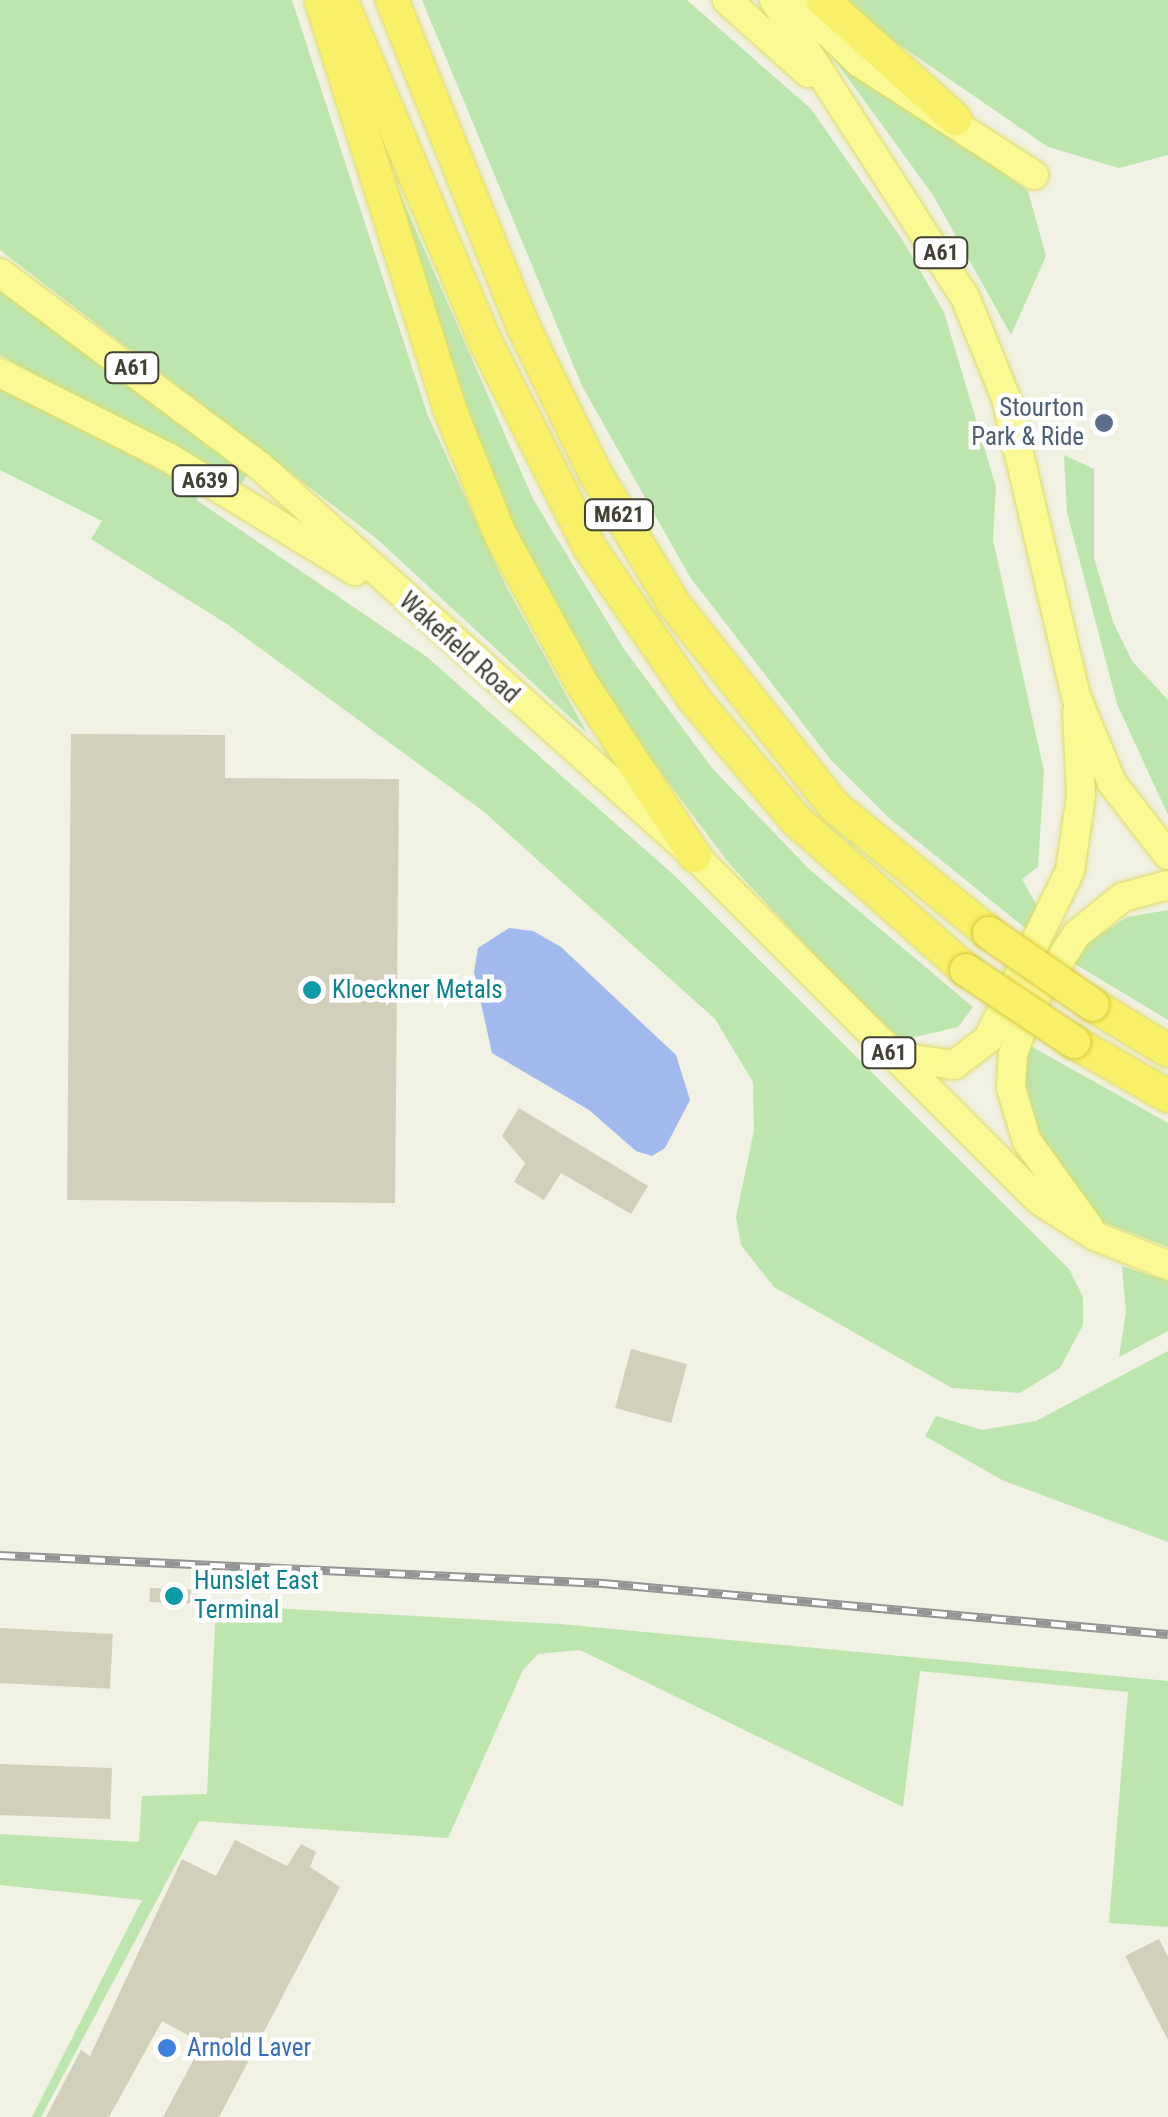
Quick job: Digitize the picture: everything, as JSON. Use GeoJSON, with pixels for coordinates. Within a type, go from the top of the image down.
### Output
{"type":"FeatureCollection","features":[{"type":"Feature","properties":{"kind":"highway"},"geometry":{"type":"LineString","coordinates":[[321,0],[449,408],[500,534],[581,682],[695,856]]}},
{"type":"Feature","properties":{"kind":"highway","name":"M621"},"geometry":{"type":"LineString","coordinates":[[341,0],[485,342],[590,548],[694,699],[796,820],[966,970],[1074,1042],[1168,1096]]}},
{"type":"Feature","properties":{"kind":"highway","name":"M621"},"geometry":{"type":"LineString","coordinates":[[392,0],[524,326],[595,473],[674,604],[834,806],[988,933],[1093,1005],[1168,1050]]}},
{"type":"Feature","properties":{"kind":"highway"},"geometry":{"type":"LineString","coordinates":[[824,0],[955,119]]}},
{"type":"Feature","properties":{"kind":"main road","name":"A61"},"geometry":{"type":"LineString","coordinates":[[727,0],[852,122],[928,228],[982,338],[1026,474],[1076,696],[1112,782],[1168,856]]}},
{"type":"Feature","properties":{"kind":"main road"},"geometry":{"type":"LineString","coordinates":[[774,0],[852,122]]}},
{"type":"Feature","properties":{"kind":"main road"},"geometry":{"type":"LineString","coordinates":[[794,0],[860,63],[955,119],[1034,175]]}},
{"type":"Feature","properties":{"kind":"main road","name":"Wakefield Road"},"geometry":{"type":"LineString","coordinates":[[0,274],[260,466],[404,600],[695,856],[1040,1201],[1095,1236]]}},
{"type":"Feature","properties":{"kind":"main road","name":"A639"},"geometry":{"type":"LineString","coordinates":[[0,374],[168,457],[404,600]]}},
{"type":"Feature","properties":{"kind":"main road","name":"A61"},"geometry":{"type":"LineString","coordinates":[[890,1054],[954,1065],[988,1039],[1070,871],[1080,796],[1076,696]]}},
{"type":"Feature","properties":{"kind":"main road"},"geometry":{"type":"LineString","coordinates":[[1095,1236],[1027,1141],[1011,1088],[1013,1054],[1030,1006],[1077,934],[1123,897],[1168,886]]}},
{"type":"Feature","properties":{"kind":"main road","name":"A61"},"geometry":{"type":"LineString","coordinates":[[1095,1236],[1168,1265]]}},
{"type":"Feature","properties":{"kind":"green space"},"geometry":{"type":"Polygon","coordinates":[[[0,0],[292,0],[428,416],[507,588],[587,733],[377,539],[0,250],[0,0]]]}},
{"type":"Feature","properties":{"kind":"green space"},"geometry":{"type":"Polygon","coordinates":[[[422,0],[687,0],[811,109],[902,239],[944,312],[996,487],[993,540],[1044,771],[1038,867],[1022,879],[1041,913],[1029,931],[890,819],[830,759],[690,577],[582,386],[422,0]]]}},
{"type":"Feature","properties":{"kind":"green space"},"geometry":{"type":"Polygon","coordinates":[[[819,0],[1168,0],[1168,155],[1119,168],[1048,147],[859,17],[819,0]]]}},
{"type":"Feature","properties":{"kind":"green space"},"geometry":{"type":"Polygon","coordinates":[[[821,41],[1028,191],[1046,256],[1011,335],[933,195],[821,41]]]}},
{"type":"Feature","properties":{"kind":"green space"},"geometry":{"type":"Polygon","coordinates":[[[370,125],[533,499],[624,649],[712,768],[809,869],[973,1007],[958,1027],[902,1040],[847,990],[728,862],[608,702],[501,505],[370,125]]]}},
{"type":"Feature","properties":{"kind":"green space"},"geometry":{"type":"Polygon","coordinates":[[[0,289],[249,472],[239,488],[0,355],[0,289]]]}},
{"type":"Feature","properties":{"kind":"green space"},"geometry":{"type":"Polygon","coordinates":[[[0,385],[195,489],[198,501],[427,657],[676,877],[1069,1269],[1083,1297],[1083,1325],[1060,1368],[1020,1393],[952,1388],[774,1287],[741,1245],[736,1217],[754,1130],[753,1082],[715,1019],[483,811],[227,624],[91,539],[102,521],[0,470],[0,385]]]}},
{"type":"Feature","properties":{"kind":"green space"},"geometry":{"type":"Polygon","coordinates":[[[1064,455],[1094,469],[1094,558],[1113,622],[1132,661],[1168,700],[1168,815],[1117,704],[1067,512],[1064,455]]]}},
{"type":"Feature","properties":{"kind":"green space"},"geometry":{"type":"Polygon","coordinates":[[[1168,910],[1168,1020],[1065,958],[1127,917],[1168,910]]]}},
{"type":"Feature","properties":{"kind":"green space"},"geometry":{"type":"Polygon","coordinates":[[[1020,1040],[1168,1123],[1168,1247],[1093,1218],[1030,1144],[1020,1040]]]}},
{"type":"Feature","properties":{"kind":"green space"},"geometry":{"type":"Polygon","coordinates":[[[1122,1266],[1168,1281],[1168,1331],[1119,1357],[1126,1312],[1122,1266]]]}},
{"type":"Feature","properties":{"kind":"green space"},"geometry":{"type":"Polygon","coordinates":[[[1168,1351],[1168,1542],[1002,1480],[925,1436],[936,1416],[982,1430],[1036,1421],[1168,1351]]]}},
{"type":"Feature","properties":{"kind":"green space"},"geometry":{"type":"Polygon","coordinates":[[[216,1605],[560,1624],[1168,1681],[1168,1927],[1109,1923],[1128,1692],[920,1671],[903,1807],[580,1650],[538,1654],[523,1670],[448,1838],[199,1821],[41,2117],[32,2117],[142,1900],[0,1885],[0,1834],[139,1842],[142,1796],[207,1794],[216,1605]]]}},
{"type":"Feature","properties":{"kind":"water"},"geometry":{"type":"Polygon","coordinates":[[[509,928],[533,931],[561,947],[676,1055],[690,1100],[665,1148],[652,1156],[636,1151],[589,1110],[492,1053],[474,972],[478,948],[509,928]]]}},
{"type":"Feature","properties":{"kind":"building"},"geometry":{"type":"Polygon","coordinates":[[[71,734],[225,735],[225,778],[399,779],[395,1203],[67,1200],[71,734]]]}},
{"type":"Feature","properties":{"kind":"building"},"geometry":{"type":"Polygon","coordinates":[[[519,1108],[648,1186],[631,1214],[561,1173],[544,1200],[514,1182],[525,1163],[502,1136],[519,1108]]]}},
{"type":"Feature","properties":{"kind":"building"},"geometry":{"type":"Polygon","coordinates":[[[631,1349],[687,1364],[671,1423],[615,1408],[631,1349]]]}},
{"type":"Feature","properties":{"kind":"building","name":"Hunslet East Terminal"},"geometry":{"type":"Polygon","coordinates":[[[150,1588],[198,1590],[197,1604],[150,1602],[150,1588]]]}},
{"type":"Feature","properties":{"kind":"building"},"geometry":{"type":"Polygon","coordinates":[[[0,1628],[113,1634],[110,1689],[0,1683],[0,1628]]]}},
{"type":"Feature","properties":{"kind":"building"},"geometry":{"type":"Polygon","coordinates":[[[0,1764],[112,1768],[110,1819],[0,1815],[0,1764]]]}},
{"type":"Feature","properties":{"kind":"building"},"geometry":{"type":"Polygon","coordinates":[[[235,1840],[287,1866],[301,1844],[316,1852],[310,1867],[340,1887],[219,2117],[163,2117],[195,2057],[188,2054],[195,2039],[162,2021],[109,2117],[46,2117],[81,2050],[90,2056],[182,1859],[216,1876],[235,1840]]]}},
{"type":"Feature","properties":{"kind":"building"},"geometry":{"type":"Polygon","coordinates":[[[1159,1939],[1168,1957],[1168,2040],[1125,1956],[1159,1939]]]}},
{"type":"Feature","properties":{"kind":"railway"},"geometry":{"type":"LineString","coordinates":[[0,1555],[603,1583],[1168,1634]]}},
{"type":"Feature","properties":{"kind":"place","name":"Stourton Park & Ride"},"geometry":{"type":"Point","coordinates":[1104,423]}},
{"type":"Feature","properties":{"kind":"place","name":"Kloeckner Metals"},"geometry":{"type":"Point","coordinates":[312,990]}},
{"type":"Feature","properties":{"kind":"place","name":"Hunslet East Terminal"},"geometry":{"type":"Point","coordinates":[174,1596]}},
{"type":"Feature","properties":{"kind":"place","name":"Arnold Laver"},"geometry":{"type":"Point","coordinates":[167,2048]}}]}
